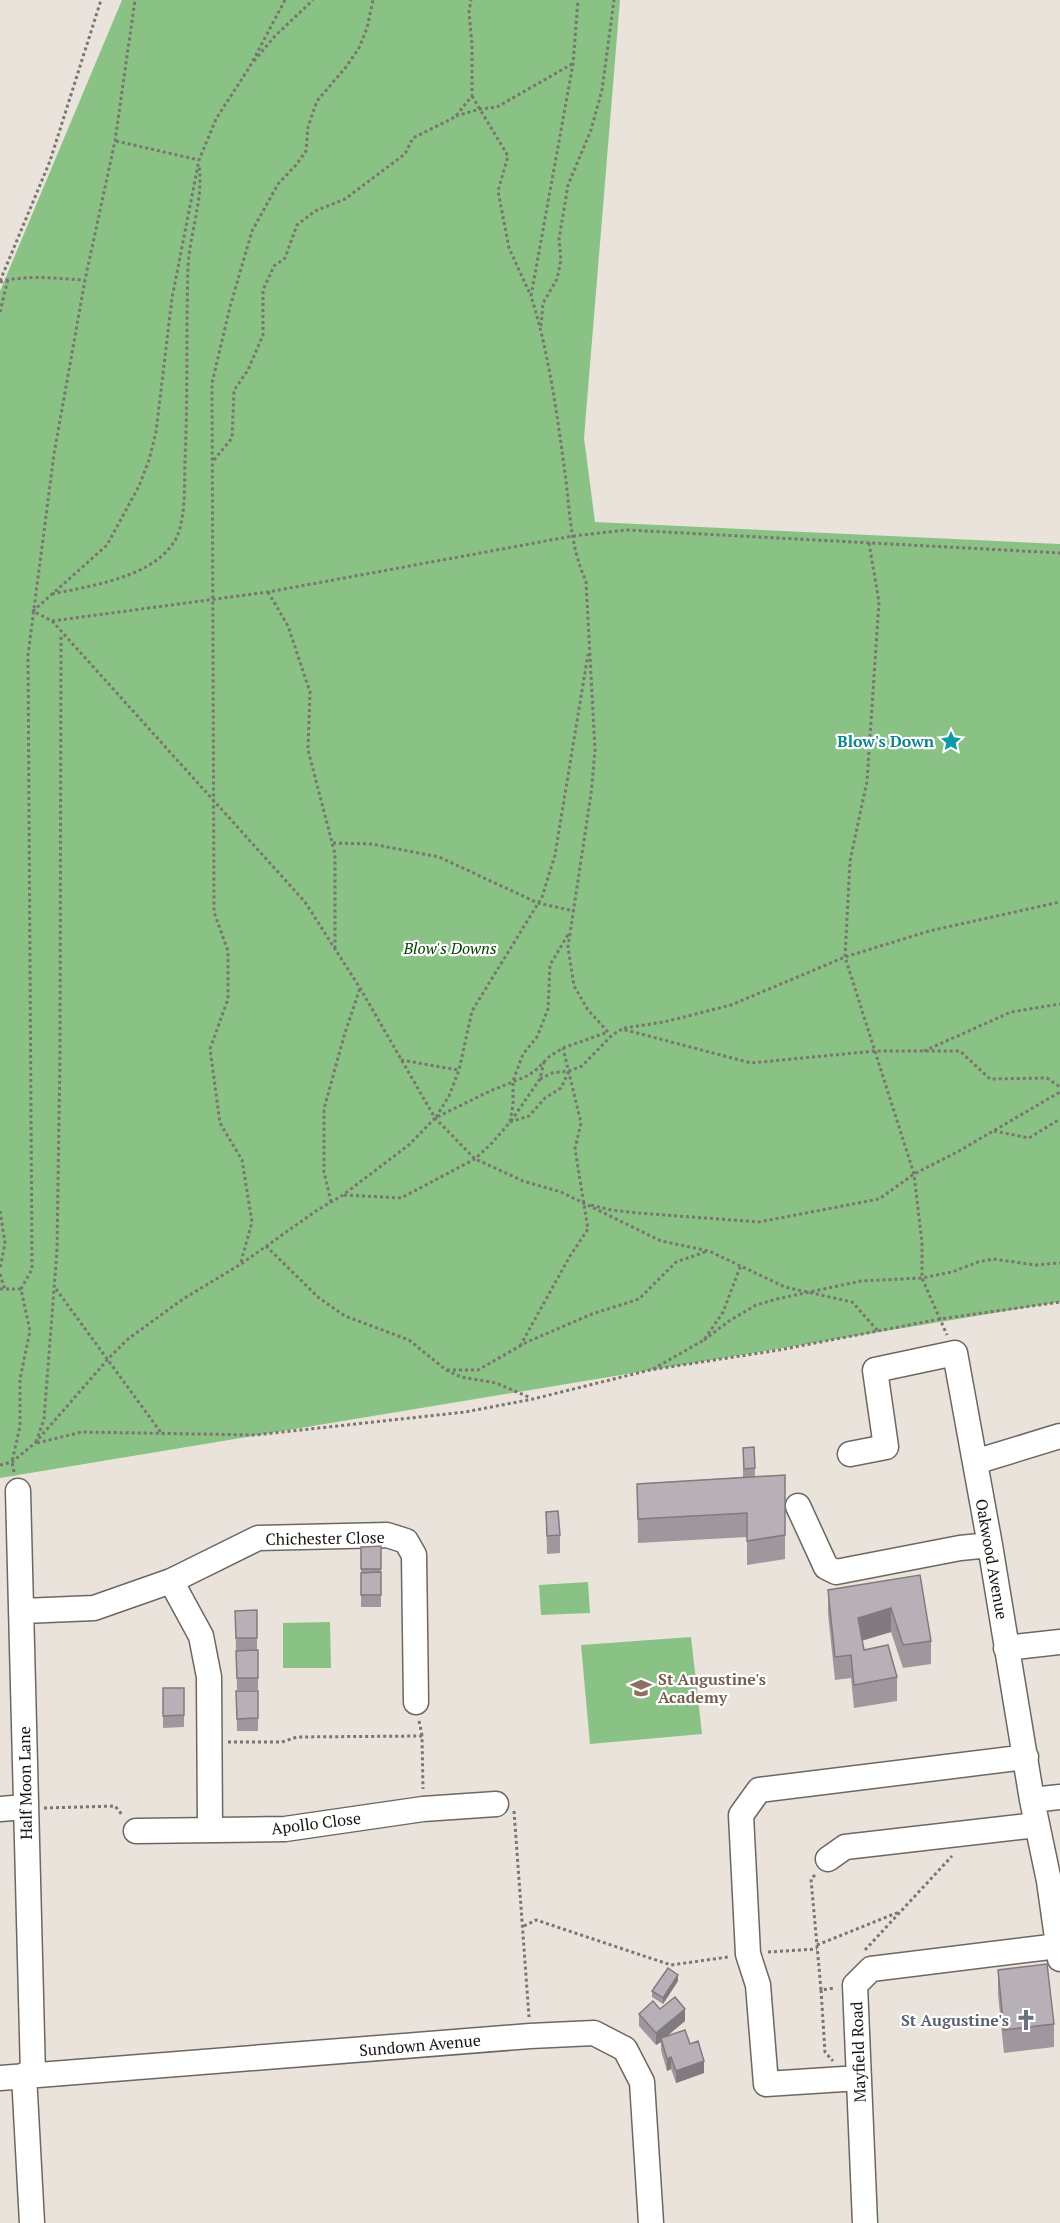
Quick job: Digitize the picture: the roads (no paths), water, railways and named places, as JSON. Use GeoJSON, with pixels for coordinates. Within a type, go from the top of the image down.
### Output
{"type":"FeatureCollection","features":[{"type":"Feature","properties":{"kind":"street","name":"Oakwood Avenue"},"geometry":{"type":"LineString","coordinates":[[850,1454],[886,1448],[875,1370],[955,1353],[990,1545],[1032,1800],[1054,1881],[1059,1953]]}},
{"type":"Feature","properties":{"kind":"street"},"geometry":{"type":"LineString","coordinates":[[975,1462],[1060,1436]]}},
{"type":"Feature","properties":{"kind":"street","name":"Half Moon Lane"},"geometry":{"type":"LineString","coordinates":[[18,1491],[23,1611],[32,2223]]}},
{"type":"Feature","properties":{"kind":"street"},"geometry":{"type":"LineString","coordinates":[[798,1506],[826,1567],[836,1572],[960,1548],[990,1545]]}},
{"type":"Feature","properties":{"kind":"street","name":"Chichester Close"},"geometry":{"type":"LineString","coordinates":[[23,1611],[94,1608],[171,1581],[258,1538],[387,1535],[406,1541],[414,1555],[416,1702]]}},
{"type":"Feature","properties":{"kind":"street"},"geometry":{"type":"LineString","coordinates":[[171,1581],[201,1636],[209,1677],[210,1830]]}},
{"type":"Feature","properties":{"kind":"street"},"geometry":{"type":"LineString","coordinates":[[1006,1648],[1060,1642]]}},
{"type":"Feature","properties":{"kind":"street"},"geometry":{"type":"LineString","coordinates":[[851,2079],[765,2084],[758,1985],[748,1954],[741,1815],[759,1790],[1026,1757]]}},
{"type":"Feature","properties":{"kind":"street"},"geometry":{"type":"LineString","coordinates":[[1032,1800],[1060,1797]]}},
{"type":"Feature","properties":{"kind":"street","name":"Apollo Close"},"geometry":{"type":"LineString","coordinates":[[136,1831],[285,1829],[423,1809],[496,1804]]}},
{"type":"Feature","properties":{"kind":"street"},"geometry":{"type":"LineString","coordinates":[[0,1809],[25,1808]]}},
{"type":"Feature","properties":{"kind":"street"},"geometry":{"type":"LineString","coordinates":[[828,1859],[845,1847],[1037,1825]]}},
{"type":"Feature","properties":{"kind":"street","name":"Mayfield Road"},"geometry":{"type":"LineString","coordinates":[[865,2223],[851,2079],[855,1984],[871,1969],[1059,1953]]}},
{"type":"Feature","properties":{"kind":"street","name":"Sundown Avenue"},"geometry":{"type":"LineString","coordinates":[[0,2078],[530,2036],[594,2033],[625,2049],[642,2082],[651,2223]]}},
{"type":"Feature","properties":{"kind":"place","name":"Blow's Down"},"geometry":{"type":"Point","coordinates":[951,741]}},
{"type":"Feature","properties":{"kind":"place","name":"St Augustine's Academy"},"geometry":{"type":"Point","coordinates":[641,1688]}},
{"type":"Feature","properties":{"kind":"place","name":"St Augustine's"},"geometry":{"type":"Point","coordinates":[1026,2020]}},
{"type":"Feature","properties":{"kind":"park label","name":"Blow's Downs"},"geometry":{"type":"Point","coordinates":[450,948]}}]}
